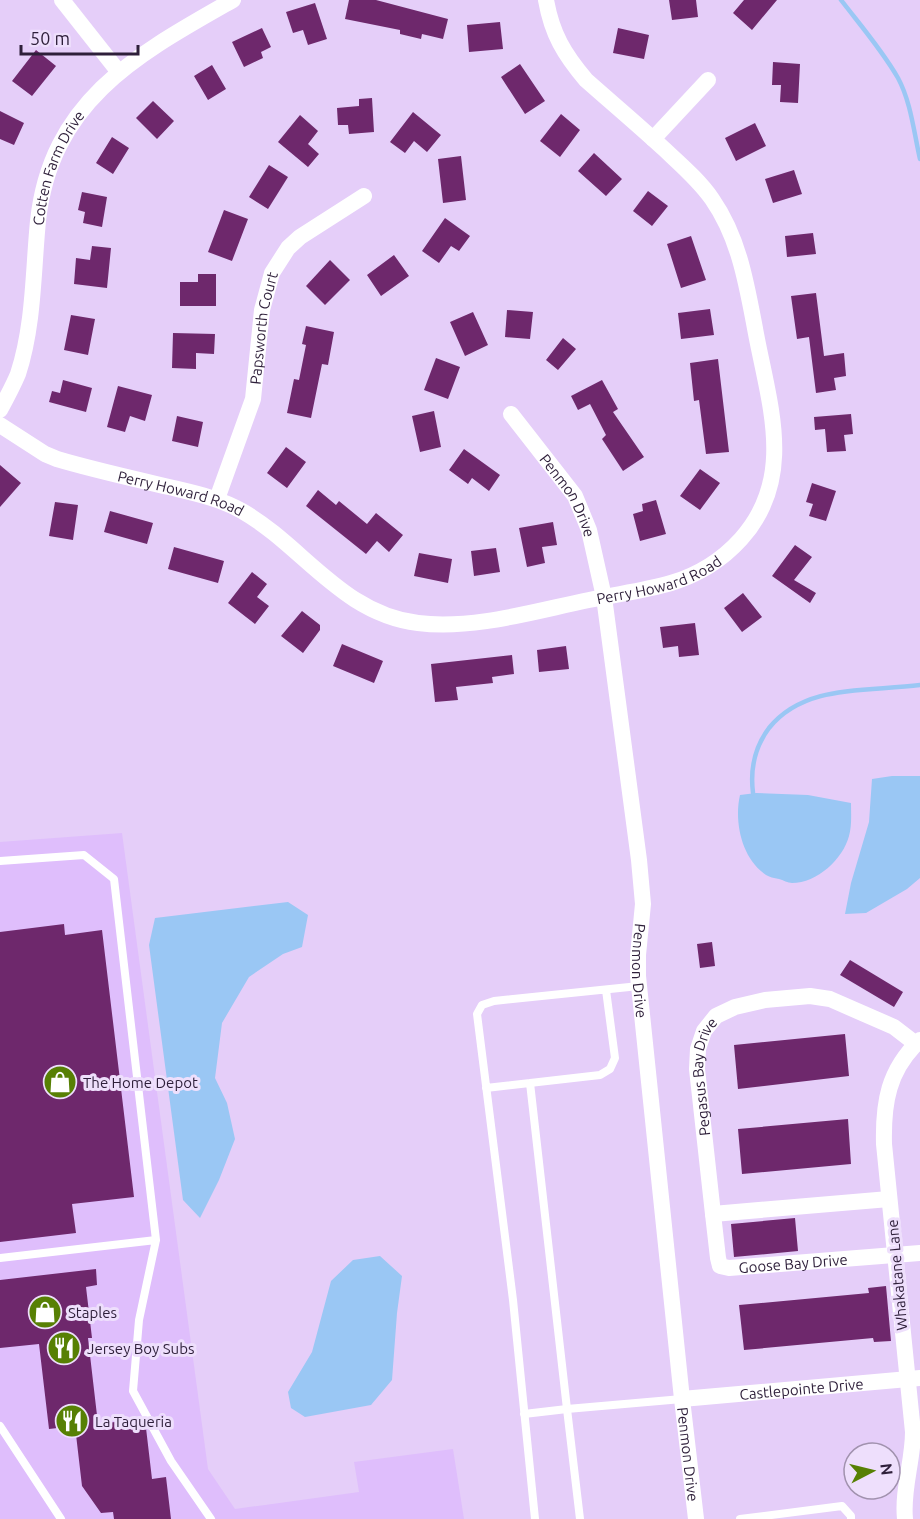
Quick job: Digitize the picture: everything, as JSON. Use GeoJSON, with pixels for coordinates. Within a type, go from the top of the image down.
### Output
{"type":"FeatureCollection","features":[{"type":"Feature","properties":{"kind":"street"},"geometry":{"type":"LineString","coordinates":[[62,0],[118,71]]}},
{"type":"Feature","properties":{"kind":"street","name":"Cotten Farm Drive"},"geometry":{"type":"LineString","coordinates":[[0,411],[17,375],[24,350],[29,324],[42,193],[50,166],[62,139],[75,118],[118,71],[152,47],[233,0]]}},
{"type":"Feature","properties":{"kind":"street","name":"Perry Howard Road"},"geometry":{"type":"LineString","coordinates":[[0,425],[45,454],[57,459],[217,499],[243,512],[265,527],[356,602],[388,617],[416,623],[466,623],[670,583],[707,567],[724,556],[750,529],[759,515],[770,489],[774,468],[774,428],[770,405],[744,275],[732,234],[710,195],[684,167],[586,80],[572,64],[554,32],[546,0]]}},
{"type":"Feature","properties":{"kind":"street"},"geometry":{"type":"LineString","coordinates":[[653,140],[708,80]]}},
{"type":"Feature","properties":{"kind":"street","name":"Papsworth Court"},"geometry":{"type":"LineString","coordinates":[[217,499],[253,399],[262,310],[272,273],[288,248],[300,237],[364,196]]}},
{"type":"Feature","properties":{"kind":"street","name":"Penmon Drive"},"geometry":{"type":"LineString","coordinates":[[511,414],[575,496],[589,530],[604,597],[639,860],[643,904],[638,955],[639,986],[696,1519]]}},
{"type":"Feature","properties":{"kind":"street","name":"Pegasus Bay Drive"},"geometry":{"type":"LineString","coordinates":[[713,1214],[697,1069],[698,1049],[704,1031],[716,1016],[735,1007],[765,1000],[810,996],[830,999],[894,1027],[918,1042]]}},
{"type":"Feature","properties":{"kind":"street","name":"Whakatane Lane"},"geometry":{"type":"LineString","coordinates":[[905,1519],[905,1498],[913,1446],[913,1378],[895,1255],[883,1113],[895,1073],[909,1050],[918,1042]]}},
{"type":"Feature","properties":{"kind":"street"},"geometry":{"type":"LineString","coordinates":[[713,1214],[889,1199]]}},
{"type":"Feature","properties":{"kind":"street","name":"Goose Bay Drive"},"geometry":{"type":"LineString","coordinates":[[713,1214],[720,1266],[729,1268],[920,1253]]}},
{"type":"Feature","properties":{"kind":"street","name":"Castlepointe Drive"},"geometry":{"type":"LineString","coordinates":[[682,1399],[913,1378]]}},
{"type":"Feature","properties":{"kind":"lane"},"geometry":{"type":"LineString","coordinates":[[0,861],[84,855],[114,879],[156,1240],[139,1320],[133,1391],[171,1461],[211,1519]]}},
{"type":"Feature","properties":{"kind":"lane"},"geometry":{"type":"LineString","coordinates":[[536,1519],[513,1300],[477,1014],[482,1005],[494,1001],[639,986]]}},
{"type":"Feature","properties":{"kind":"lane"},"geometry":{"type":"LineString","coordinates":[[486,1088],[600,1075],[610,1069],[615,1058],[606,990]]}},
{"type":"Feature","properties":{"kind":"lane"},"geometry":{"type":"LineString","coordinates":[[530,1083],[580,1519]]}},
{"type":"Feature","properties":{"kind":"lane"},"geometry":{"type":"LineString","coordinates":[[0,1258],[156,1240]]}},
{"type":"Feature","properties":{"kind":"lane"},"geometry":{"type":"LineString","coordinates":[[524,1414],[682,1399]]}},
{"type":"Feature","properties":{"kind":"lane"},"geometry":{"type":"LineString","coordinates":[[0,1426],[61,1519]]}},
{"type":"Feature","properties":{"kind":"lane"},"geometry":{"type":"LineString","coordinates":[[740,1519],[809,1515],[842,1506],[851,1519]]}},
{"type":"Feature","properties":{"kind":"shaded area"},"geometry":{"type":"Polygon","coordinates":[[[122,833],[208,1469],[235,1509],[359,1492],[354,1462],[453,1449],[464,1519],[0,1519],[0,842],[122,833]]]}},
{"type":"Feature","properties":{"kind":"water"},"geometry":{"type":"Polygon","coordinates":[[[920,776],[920,878],[907,889],[866,913],[845,914],[851,883],[869,822],[872,779],[920,776]]]}},
{"type":"Feature","properties":{"kind":"water"},"geometry":{"type":"Polygon","coordinates":[[[756,793],[808,795],[851,803],[849,836],[835,861],[811,879],[792,883],[766,875],[757,868],[745,849],[738,816],[740,795],[756,793]]]}},
{"type":"Feature","properties":{"kind":"water"},"geometry":{"type":"Polygon","coordinates":[[[288,902],[308,915],[302,947],[283,954],[249,977],[222,1023],[215,1078],[227,1103],[235,1139],[219,1180],[200,1218],[183,1200],[149,945],[155,918],[288,902]]]}},
{"type":"Feature","properties":{"kind":"water"},"geometry":{"type":"Polygon","coordinates":[[[380,1256],[402,1276],[392,1380],[371,1405],[305,1417],[291,1408],[288,1392],[312,1352],[331,1281],[353,1260],[380,1256]]]}},
{"type":"Feature","properties":{"kind":"building"},"geometry":{"type":"Polygon","coordinates":[[[349,0],[376,0],[448,19],[443,39],[422,34],[421,39],[400,34],[400,30],[345,19],[349,0]]]}},
{"type":"Feature","properties":{"kind":"building"},"geometry":{"type":"Polygon","coordinates":[[[669,0],[696,0],[698,17],[672,20],[669,0]]]}},
{"type":"Feature","properties":{"kind":"building"},"geometry":{"type":"Polygon","coordinates":[[[744,0],[777,0],[752,30],[733,13],[744,0]]]}},
{"type":"Feature","properties":{"kind":"building"},"geometry":{"type":"Polygon","coordinates":[[[315,3],[327,39],[308,45],[303,30],[293,33],[286,12],[315,3]]]}},
{"type":"Feature","properties":{"kind":"building"},"geometry":{"type":"Polygon","coordinates":[[[500,22],[503,49],[469,52],[467,25],[500,22]]]}},
{"type":"Feature","properties":{"kind":"building"},"geometry":{"type":"Polygon","coordinates":[[[262,28],[271,47],[261,52],[263,58],[244,67],[232,42],[262,28]]]}},
{"type":"Feature","properties":{"kind":"building"},"geometry":{"type":"Polygon","coordinates":[[[618,28],[649,35],[644,59],[613,53],[618,28]]]}},
{"type":"Feature","properties":{"kind":"building"},"geometry":{"type":"Polygon","coordinates":[[[36,50],[56,66],[32,96],[12,81],[36,50]]]}},
{"type":"Feature","properties":{"kind":"building"},"geometry":{"type":"Polygon","coordinates":[[[773,62],[800,64],[798,103],[780,102],[781,85],[772,85],[773,62]]]}},
{"type":"Feature","properties":{"kind":"building"},"geometry":{"type":"Polygon","coordinates":[[[520,64],[545,101],[525,114],[501,77],[520,64]]]}},
{"type":"Feature","properties":{"kind":"building"},"geometry":{"type":"Polygon","coordinates":[[[212,65],[226,89],[208,100],[194,76],[212,65]]]}},
{"type":"Feature","properties":{"kind":"building"},"geometry":{"type":"Polygon","coordinates":[[[372,98],[374,132],[349,134],[348,125],[338,125],[337,108],[359,106],[359,99],[372,98]]]}},
{"type":"Feature","properties":{"kind":"building"},"geometry":{"type":"Polygon","coordinates":[[[153,101],[174,121],[157,139],[136,118],[153,101]]]}},
{"type":"Feature","properties":{"kind":"building"},"geometry":{"type":"Polygon","coordinates":[[[0,111],[24,123],[14,145],[0,139],[0,111]]]}},
{"type":"Feature","properties":{"kind":"building"},"geometry":{"type":"Polygon","coordinates":[[[413,112],[441,135],[427,152],[414,141],[405,153],[390,142],[413,112]]]}},
{"type":"Feature","properties":{"kind":"building"},"geometry":{"type":"Polygon","coordinates":[[[561,114],[580,130],[560,157],[540,141],[561,114]]]}},
{"type":"Feature","properties":{"kind":"building"},"geometry":{"type":"Polygon","coordinates":[[[300,115],[318,131],[308,144],[319,154],[308,167],[278,142],[300,115]]]}},
{"type":"Feature","properties":{"kind":"building"},"geometry":{"type":"Polygon","coordinates":[[[755,123],[766,146],[736,161],[725,138],[755,123]]]}},
{"type":"Feature","properties":{"kind":"building"},"geometry":{"type":"Polygon","coordinates":[[[112,137],[129,148],[113,174],[96,163],[112,137]]]}},
{"type":"Feature","properties":{"kind":"building"},"geometry":{"type":"Polygon","coordinates":[[[594,153],[622,179],[606,196],[578,171],[594,153]]]}},
{"type":"Feature","properties":{"kind":"building"},"geometry":{"type":"Polygon","coordinates":[[[461,156],[466,200],[443,203],[438,159],[461,156]]]}},
{"type":"Feature","properties":{"kind":"building"},"geometry":{"type":"Polygon","coordinates":[[[269,165],[288,177],[268,209],[249,197],[269,165]]]}},
{"type":"Feature","properties":{"kind":"building"},"geometry":{"type":"Polygon","coordinates":[[[794,170],[802,194],[773,203],[765,179],[794,170]]]}},
{"type":"Feature","properties":{"kind":"building"},"geometry":{"type":"Polygon","coordinates":[[[648,191],[668,206],[652,226],[633,211],[648,191]]]}},
{"type":"Feature","properties":{"kind":"building"},"geometry":{"type":"Polygon","coordinates":[[[82,192],[107,197],[102,227],[83,223],[85,212],[78,210],[82,192]]]}},
{"type":"Feature","properties":{"kind":"building"},"geometry":{"type":"Polygon","coordinates":[[[224,210],[248,219],[232,261],[208,252],[224,210]]]}},
{"type":"Feature","properties":{"kind":"building"},"geometry":{"type":"Polygon","coordinates":[[[445,218],[470,236],[459,251],[451,246],[439,263],[422,251],[445,218]]]}},
{"type":"Feature","properties":{"kind":"building"},"geometry":{"type":"Polygon","coordinates":[[[813,233],[816,254],[787,257],[785,236],[813,233]]]}},
{"type":"Feature","properties":{"kind":"building"},"geometry":{"type":"Polygon","coordinates":[[[691,236],[706,280],[681,288],[667,244],[691,236]]]}},
{"type":"Feature","properties":{"kind":"building"},"geometry":{"type":"Polygon","coordinates":[[[92,246],[111,248],[107,288],[74,284],[76,258],[90,260],[92,246]]]}},
{"type":"Feature","properties":{"kind":"building"},"geometry":{"type":"Polygon","coordinates":[[[394,255],[409,276],[381,296],[367,275],[394,255]]]}},
{"type":"Feature","properties":{"kind":"building"},"geometry":{"type":"Polygon","coordinates":[[[330,260],[350,280],[325,305],[306,286],[330,260]]]}},
{"type":"Feature","properties":{"kind":"building"},"geometry":{"type":"Polygon","coordinates":[[[198,274],[216,274],[216,306],[180,306],[180,282],[198,282],[198,274]]]}},
{"type":"Feature","properties":{"kind":"building"},"geometry":{"type":"Polygon","coordinates":[[[816,293],[824,356],[844,353],[846,376],[834,378],[836,390],[816,393],[809,337],[797,339],[791,296],[816,293]]]}},
{"type":"Feature","properties":{"kind":"building"},"geometry":{"type":"Polygon","coordinates":[[[710,309],[714,335],[681,339],[678,313],[710,309]]]}},
{"type":"Feature","properties":{"kind":"building"},"geometry":{"type":"Polygon","coordinates":[[[507,310],[533,312],[530,339],[505,337],[507,310]]]}},
{"type":"Feature","properties":{"kind":"building"},"geometry":{"type":"Polygon","coordinates":[[[473,312],[488,345],[465,356],[450,322],[473,312]]]}},
{"type":"Feature","properties":{"kind":"building"},"geometry":{"type":"Polygon","coordinates":[[[71,315],[95,319],[88,355],[64,350],[71,315]]]}},
{"type":"Feature","properties":{"kind":"building"},"geometry":{"type":"Polygon","coordinates":[[[306,326],[334,332],[328,365],[322,364],[311,418],[287,413],[294,379],[299,380],[306,345],[302,344],[306,326]]]}},
{"type":"Feature","properties":{"kind":"building"},"geometry":{"type":"Polygon","coordinates":[[[173,333],[215,334],[214,354],[196,353],[196,369],[172,368],[173,333]]]}},
{"type":"Feature","properties":{"kind":"building"},"geometry":{"type":"Polygon","coordinates":[[[563,338],[576,349],[558,370],[546,360],[563,338]]]}},
{"type":"Feature","properties":{"kind":"building"},"geometry":{"type":"Polygon","coordinates":[[[436,358],[460,367],[448,399],[424,390],[436,358]]]}},
{"type":"Feature","properties":{"kind":"building"},"geometry":{"type":"Polygon","coordinates":[[[718,359],[729,452],[706,454],[699,400],[694,401],[690,363],[718,359]]]}},
{"type":"Feature","properties":{"kind":"building"},"geometry":{"type":"Polygon","coordinates":[[[63,380],[92,388],[86,412],[49,402],[52,391],[60,393],[63,380]]]}},
{"type":"Feature","properties":{"kind":"building"},"geometry":{"type":"Polygon","coordinates":[[[602,380],[618,409],[613,412],[644,457],[623,471],[602,439],[606,435],[590,404],[578,410],[571,396],[602,380]]]}},
{"type":"Feature","properties":{"kind":"building"},"geometry":{"type":"Polygon","coordinates":[[[118,386],[152,395],[145,421],[130,416],[125,432],[107,427],[118,386]]]}},
{"type":"Feature","properties":{"kind":"building"},"geometry":{"type":"Polygon","coordinates":[[[434,411],[441,447],[420,452],[412,416],[434,411]]]}},
{"type":"Feature","properties":{"kind":"building"},"geometry":{"type":"Polygon","coordinates":[[[851,414],[853,434],[844,435],[846,451],[827,452],[825,429],[815,430],[814,417],[851,414]]]}},
{"type":"Feature","properties":{"kind":"building"},"geometry":{"type":"Polygon","coordinates":[[[177,416],[203,422],[198,447],[172,441],[177,416]]]}},
{"type":"Feature","properties":{"kind":"building"},"geometry":{"type":"Polygon","coordinates":[[[286,447],[306,462],[287,488],[267,473],[286,447]]]}},
{"type":"Feature","properties":{"kind":"building"},"geometry":{"type":"Polygon","coordinates":[[[464,449],[500,475],[489,491],[472,478],[468,484],[449,470],[464,449]]]}},
{"type":"Feature","properties":{"kind":"building"},"geometry":{"type":"Polygon","coordinates":[[[0,465],[21,483],[0,507],[0,465]]]}},
{"type":"Feature","properties":{"kind":"building"},"geometry":{"type":"Polygon","coordinates":[[[700,469],[720,483],[700,510],[680,496],[700,469]]]}},
{"type":"Feature","properties":{"kind":"building"},"geometry":{"type":"Polygon","coordinates":[[[812,483],[836,491],[826,521],[809,516],[813,504],[806,502],[812,483]]]}},
{"type":"Feature","properties":{"kind":"building"},"geometry":{"type":"Polygon","coordinates":[[[318,490],[336,505],[339,501],[367,524],[376,513],[403,535],[389,552],[377,541],[366,554],[306,506],[318,490]]]}},
{"type":"Feature","properties":{"kind":"building"},"geometry":{"type":"Polygon","coordinates":[[[656,500],[666,534],[640,541],[633,514],[643,511],[642,504],[656,500]]]}},
{"type":"Feature","properties":{"kind":"building"},"geometry":{"type":"Polygon","coordinates":[[[55,502],[78,505],[73,540],[49,536],[55,502]]]}},
{"type":"Feature","properties":{"kind":"building"},"geometry":{"type":"Polygon","coordinates":[[[110,511],[153,523],[147,544],[104,532],[110,511]]]}},
{"type":"Feature","properties":{"kind":"building"},"geometry":{"type":"Polygon","coordinates":[[[553,522],[557,545],[542,547],[545,563],[527,567],[519,528],[553,522]]]}},
{"type":"Feature","properties":{"kind":"building"},"geometry":{"type":"Polygon","coordinates":[[[795,545],[812,557],[794,580],[816,593],[810,603],[772,576],[795,545]]]}},
{"type":"Feature","properties":{"kind":"building"},"geometry":{"type":"Polygon","coordinates":[[[174,547],[224,561],[218,583],[168,569],[174,547]]]}},
{"type":"Feature","properties":{"kind":"building"},"geometry":{"type":"Polygon","coordinates":[[[496,548],[500,572],[474,576],[471,551],[496,548]]]}},
{"type":"Feature","properties":{"kind":"building"},"geometry":{"type":"Polygon","coordinates":[[[419,553],[452,559],[448,583],[414,576],[419,553]]]}},
{"type":"Feature","properties":{"kind":"building"},"geometry":{"type":"Polygon","coordinates":[[[252,572],[267,584],[257,597],[269,606],[255,624],[228,603],[252,572]]]}},
{"type":"Feature","properties":{"kind":"building"},"geometry":{"type":"Polygon","coordinates":[[[743,593],[762,617],[742,632],[724,608],[743,593]]]}},
{"type":"Feature","properties":{"kind":"building"},"geometry":{"type":"Polygon","coordinates":[[[302,611],[320,625],[320,630],[303,653],[281,636],[302,611]]]}},
{"type":"Feature","properties":{"kind":"building"},"geometry":{"type":"Polygon","coordinates":[[[695,623],[699,655],[679,657],[678,646],[663,648],[660,627],[695,623]]]}},
{"type":"Feature","properties":{"kind":"building"},"geometry":{"type":"Polygon","coordinates":[[[342,644],[383,661],[374,683],[333,666],[342,644]]]}},
{"type":"Feature","properties":{"kind":"building"},"geometry":{"type":"Polygon","coordinates":[[[566,646],[569,669],[539,672],[537,650],[566,646]]]}},
{"type":"Feature","properties":{"kind":"building"},"geometry":{"type":"Polygon","coordinates":[[[512,655],[514,674],[492,677],[493,683],[456,687],[458,700],[435,702],[431,664],[512,655]]]}},
{"type":"Feature","properties":{"kind":"building","name":"The Home Depot"},"geometry":{"type":"Polygon","coordinates":[[[64,924],[65,935],[102,930],[134,1197],[72,1204],[76,1233],[0,1242],[0,932],[64,924]]]}},
{"type":"Feature","properties":{"kind":"building"},"geometry":{"type":"Polygon","coordinates":[[[712,942],[715,966],[700,968],[697,944],[712,942]]]}},
{"type":"Feature","properties":{"kind":"building"},"geometry":{"type":"Polygon","coordinates":[[[850,960],[903,992],[894,1007],[840,975],[850,960]]]}},
{"type":"Feature","properties":{"kind":"building"},"geometry":{"type":"Polygon","coordinates":[[[845,1034],[849,1076],[738,1089],[734,1045],[845,1034]]]}},
{"type":"Feature","properties":{"kind":"building"},"geometry":{"type":"Polygon","coordinates":[[[848,1119],[851,1164],[742,1174],[738,1129],[848,1119]]]}},
{"type":"Feature","properties":{"kind":"building"},"geometry":{"type":"Polygon","coordinates":[[[795,1218],[798,1251],[734,1257],[731,1224],[795,1218]]]}},
{"type":"Feature","properties":{"kind":"building"},"geometry":{"type":"Polygon","coordinates":[[[96,1269],[97,1285],[86,1287],[92,1338],[88,1338],[98,1424],[141,1419],[146,1428],[152,1479],[166,1477],[171,1519],[114,1519],[113,1512],[101,1513],[82,1486],[75,1426],[49,1429],[39,1344],[0,1348],[0,1280],[96,1269]]]}},
{"type":"Feature","properties":{"kind":"building"},"geometry":{"type":"Polygon","coordinates":[[[886,1286],[891,1341],[874,1342],[873,1338],[744,1350],[739,1305],[869,1293],[868,1288],[886,1286]]]}},
{"type":"Feature","properties":{"kind":"waterway"},"geometry":{"type":"LineString","coordinates":[[841,0],[898,78],[909,107],[920,159]]}},
{"type":"Feature","properties":{"kind":"waterway"},"geometry":{"type":"LineString","coordinates":[[753,793],[753,767],[760,743],[769,728],[801,703],[839,692],[920,685]]}},
{"type":"Feature","properties":{"kind":"place","name":"The Home Depot"},"geometry":{"type":"Point","coordinates":[60,1082]}},
{"type":"Feature","properties":{"kind":"place","name":"Staples"},"geometry":{"type":"Point","coordinates":[45,1312]}},
{"type":"Feature","properties":{"kind":"place","name":"Jersey Boy Subs"},"geometry":{"type":"Point","coordinates":[64,1348]}},
{"type":"Feature","properties":{"kind":"place","name":"La Taqueria"},"geometry":{"type":"Point","coordinates":[72,1421]}}]}
